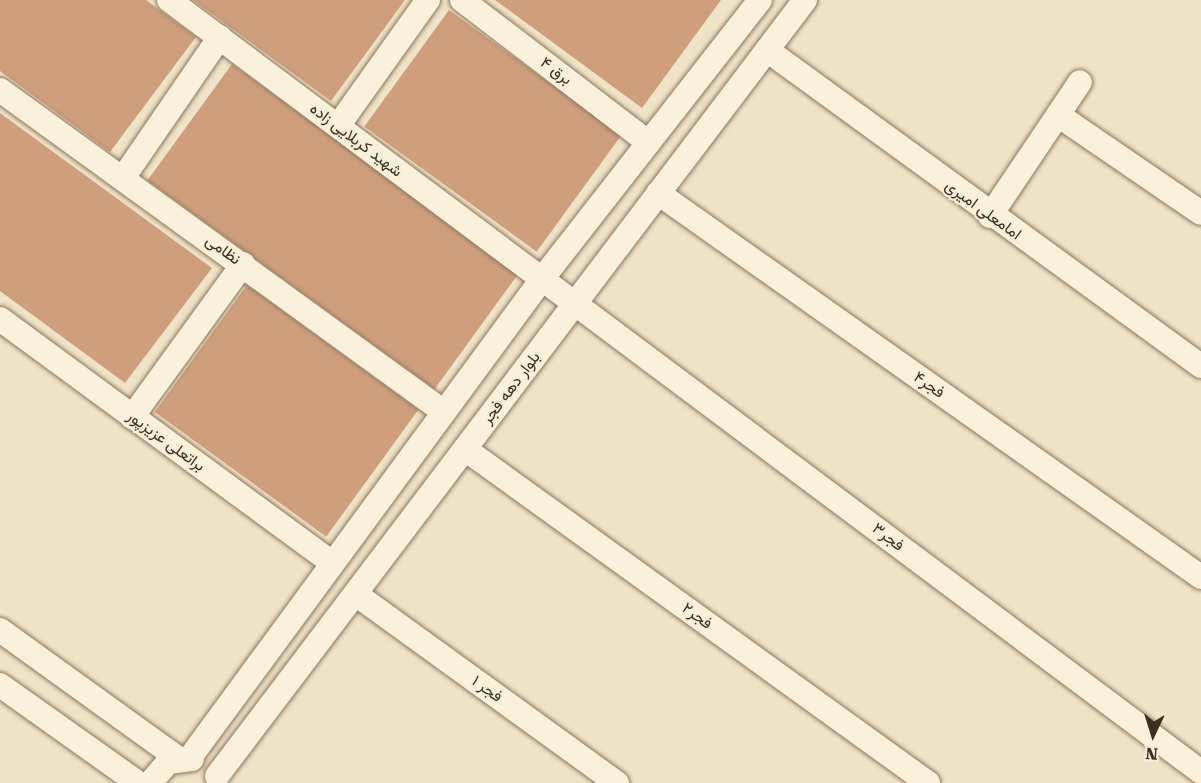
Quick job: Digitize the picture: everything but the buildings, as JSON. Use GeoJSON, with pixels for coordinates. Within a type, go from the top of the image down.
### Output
{"type":"FeatureCollection","features":[{"type":"Feature","properties":{"kind":"street","name":"شهید کربلایی زاده"},"geometry":{"type":"LineString","coordinates":[[169,0],[576,303]]}},
{"type":"Feature","properties":{"kind":"street"},"geometry":{"type":"LineString","coordinates":[[338,126],[429,0]]}},
{"type":"Feature","properties":{"kind":"street","name":"برق ۴"},"geometry":{"type":"LineString","coordinates":[[462,0],[650,143]]}},
{"type":"Feature","properties":{"kind":"street"},"geometry":{"type":"LineString","coordinates":[[150,783],[158,769],[184,759],[542,279],[760,0]]}},
{"type":"Feature","properties":{"kind":"street","name":"بلوار دهه فجر"},"geometry":{"type":"LineString","coordinates":[[219,780],[465,448],[805,0]]}},
{"type":"Feature","properties":{"kind":"street"},"geometry":{"type":"LineString","coordinates":[[123,178],[220,37]]}},
{"type":"Feature","properties":{"kind":"street","name":"امامعلی امیری"},"geometry":{"type":"LineString","coordinates":[[767,50],[990,216],[1201,366]]}},
{"type":"Feature","properties":{"kind":"street"},"geometry":{"type":"LineString","coordinates":[[990,216],[1080,82]]}},
{"type":"Feature","properties":{"kind":"street","name":"نظامی"},"geometry":{"type":"LineString","coordinates":[[0,90],[243,264],[444,412]]}},
{"type":"Feature","properties":{"kind":"street"},"geometry":{"type":"LineString","coordinates":[[1058,115],[1201,213]]}},
{"type":"Feature","properties":{"kind":"street","name":"فجر۴"},"geometry":{"type":"LineString","coordinates":[[658,193],[1201,577]]}},
{"type":"Feature","properties":{"kind":"street"},"geometry":{"type":"LineString","coordinates":[[132,417],[243,264]]}},
{"type":"Feature","properties":{"kind":"street","name":"فجر۳"},"geometry":{"type":"LineString","coordinates":[[576,303],[1201,772]]}},
{"type":"Feature","properties":{"kind":"street","name":"براتعلی عزیزپور"},"geometry":{"type":"LineString","coordinates":[[0,319],[332,563]]}},
{"type":"Feature","properties":{"kind":"street","name":"فجر۲"},"geometry":{"type":"LineString","coordinates":[[465,448],[928,783]]}},
{"type":"Feature","properties":{"kind":"street","name":"فجر ۱"},"geometry":{"type":"LineString","coordinates":[[357,595],[617,783]]}},
{"type":"Feature","properties":{"kind":"street"},"geometry":{"type":"LineString","coordinates":[[0,630],[184,759],[210,768],[219,780]]}},
{"type":"Feature","properties":{"kind":"street"},"geometry":{"type":"LineString","coordinates":[[0,685],[138,783]]}}]}
